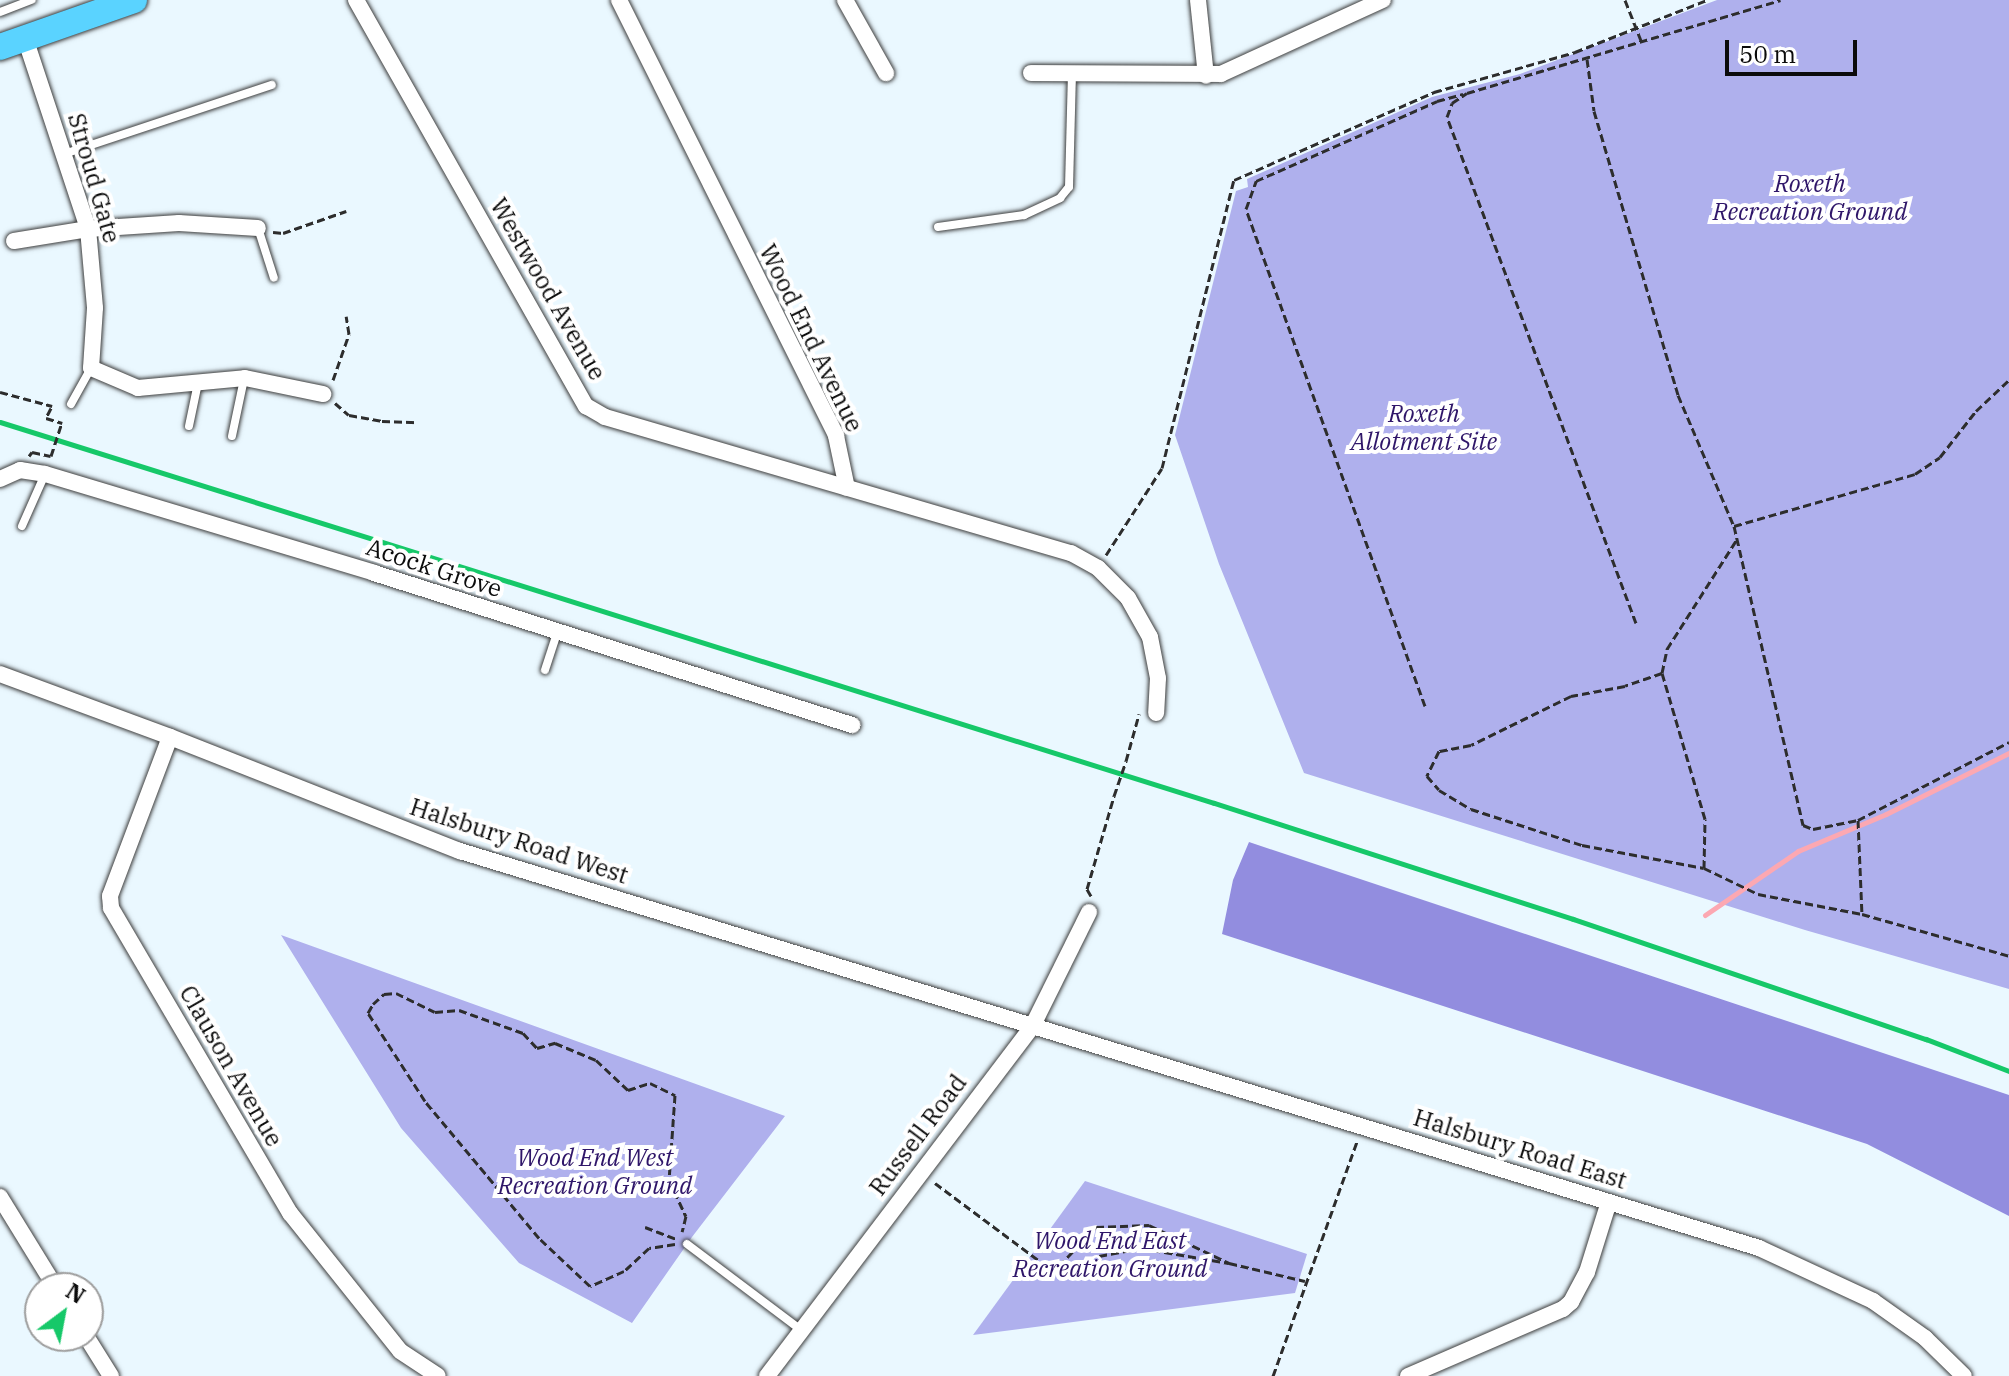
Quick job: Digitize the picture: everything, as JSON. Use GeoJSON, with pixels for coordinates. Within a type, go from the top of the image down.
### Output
{"type":"FeatureCollection","features":[{"type":"Feature","properties":{"kind":"main road"},"geometry":{"type":"LineString","coordinates":[[0,47],[128,1]]}},
{"type":"Feature","properties":{"kind":"street","name":"Westwood Avenue"},"geometry":{"type":"LineString","coordinates":[[356,0],[586,406],[605,417],[847,488]]}},
{"type":"Feature","properties":{"kind":"street","name":"Wood End Avenue"},"geometry":{"type":"LineString","coordinates":[[619,0],[836,436],[847,488]]}},
{"type":"Feature","properties":{"kind":"street"},"geometry":{"type":"LineString","coordinates":[[845,0],[886,73]]}},
{"type":"Feature","properties":{"kind":"street"},"geometry":{"type":"LineString","coordinates":[[1198,0],[1206,76]]}},
{"type":"Feature","properties":{"kind":"street"},"geometry":{"type":"LineString","coordinates":[[1031,73],[1221,74],[1383,0]]}},
{"type":"Feature","properties":{"kind":"street","name":"Stroud Gate"},"geometry":{"type":"LineString","coordinates":[[25,38],[88,229],[98,371]]}},
{"type":"Feature","properties":{"kind":"street"},"geometry":{"type":"LineString","coordinates":[[14,241],[88,229],[179,223],[258,228]]}},
{"type":"Feature","properties":{"kind":"street"},"geometry":{"type":"LineString","coordinates":[[98,371],[138,388],[245,378],[323,394]]}},
{"type":"Feature","properties":{"kind":"street","name":"Acock Grove"},"geometry":{"type":"LineString","coordinates":[[0,479],[20,470],[45,474],[852,725]]}},
{"type":"Feature","properties":{"kind":"street"},"geometry":{"type":"LineString","coordinates":[[847,488],[1071,553],[1098,568],[1128,598],[1150,637],[1158,678],[1156,713]]}},
{"type":"Feature","properties":{"kind":"street","name":"Halsbury Road West"},"geometry":{"type":"LineString","coordinates":[[0,674],[460,851],[1033,1025]]}},
{"type":"Feature","properties":{"kind":"street","name":"Clauson Avenue"},"geometry":{"type":"LineString","coordinates":[[170,737],[110,896],[111,908],[290,1213],[400,1351],[438,1376]]}},
{"type":"Feature","properties":{"kind":"street","name":"Russell Road"},"geometry":{"type":"LineString","coordinates":[[767,1376],[1033,1025],[1091,906]]}},
{"type":"Feature","properties":{"kind":"street","name":"Halsbury Road East"},"geometry":{"type":"LineString","coordinates":[[1033,1025],[1759,1248],[1819,1273],[1899,1320],[1925,1338],[1964,1376]]}},
{"type":"Feature","properties":{"kind":"street"},"geometry":{"type":"LineString","coordinates":[[0,1197],[46,1272]]}},
{"type":"Feature","properties":{"kind":"street"},"geometry":{"type":"LineString","coordinates":[[1408,1376],[1563,1309],[1571,1302],[1587,1272],[1609,1202]]}},
{"type":"Feature","properties":{"kind":"street"},"geometry":{"type":"LineString","coordinates":[[96,1352],[111,1376]]}},
{"type":"Feature","properties":{"kind":"lane"},"geometry":{"type":"LineString","coordinates":[[0,12],[32,0]]}},
{"type":"Feature","properties":{"kind":"lane"},"geometry":{"type":"LineString","coordinates":[[938,227],[1024,215],[1060,198],[1069,187],[1072,75]]}},
{"type":"Feature","properties":{"kind":"lane"},"geometry":{"type":"LineString","coordinates":[[64,154],[272,85]]}},
{"type":"Feature","properties":{"kind":"lane"},"geometry":{"type":"LineString","coordinates":[[258,228],[274,278]]}},
{"type":"Feature","properties":{"kind":"lane"},"geometry":{"type":"LineString","coordinates":[[71,404],[98,371]]}},
{"type":"Feature","properties":{"kind":"lane"},"geometry":{"type":"LineString","coordinates":[[232,436],[245,378]]}},
{"type":"Feature","properties":{"kind":"lane"},"geometry":{"type":"LineString","coordinates":[[189,426],[198,382]]}},
{"type":"Feature","properties":{"kind":"lane"},"geometry":{"type":"LineString","coordinates":[[22,526],[45,474]]}},
{"type":"Feature","properties":{"kind":"lane"},"geometry":{"type":"LineString","coordinates":[[545,670],[557,632]]}},
{"type":"Feature","properties":{"kind":"lane"},"geometry":{"type":"LineString","coordinates":[[687,1244],[801,1330]]}},
{"type":"Feature","properties":{"kind":"path"},"geometry":{"type":"LineString","coordinates":[[1625,0],[1642,43]]}},
{"type":"Feature","properties":{"kind":"path"},"geometry":{"type":"LineString","coordinates":[[1098,568],[1162,468],[1234,180],[1434,92],[1575,52],[1707,0]]}},
{"type":"Feature","properties":{"kind":"path"},"geometry":{"type":"LineString","coordinates":[[1425,706],[1246,209],[1256,181],[1437,101],[1552,70],[1780,0]]}},
{"type":"Feature","properties":{"kind":"path"},"geometry":{"type":"LineString","coordinates":[[1587,59],[1594,111],[1678,395],[1734,526],[1803,825],[1813,829],[1858,820],[2009,742]]}},
{"type":"Feature","properties":{"kind":"path"},"geometry":{"type":"LineString","coordinates":[[1467,93],[1452,103],[1447,117],[1636,623]]}},
{"type":"Feature","properties":{"kind":"path"},"geometry":{"type":"LineString","coordinates":[[258,228],[283,233],[346,211]]}},
{"type":"Feature","properties":{"kind":"path"},"geometry":{"type":"LineString","coordinates":[[346,316],[349,334],[338,371],[323,394],[349,415],[382,421],[418,422]]}},
{"type":"Feature","properties":{"kind":"path"},"geometry":{"type":"LineString","coordinates":[[1734,526],[1915,474],[1940,457],[1976,411],[2009,380]]}},
{"type":"Feature","properties":{"kind":"path"},"geometry":{"type":"LineString","coordinates":[[0,392],[52,406],[71,404]]}},
{"type":"Feature","properties":{"kind":"path"},"geometry":{"type":"LineString","coordinates":[[32,452],[51,456],[62,423],[46,418],[52,406]]}},
{"type":"Feature","properties":{"kind":"path"},"geometry":{"type":"LineString","coordinates":[[1704,868],[1705,819],[1662,673],[1667,649],[1737,539]]}},
{"type":"Feature","properties":{"kind":"path"},"geometry":{"type":"LineString","coordinates":[[1662,673],[1625,686],[1571,696],[1471,745],[1439,751],[1427,776],[1439,790],[1485,813],[1582,845],[1704,868],[1758,894],[1862,914],[2009,956]]}},
{"type":"Feature","properties":{"kind":"path"},"geometry":{"type":"LineString","coordinates":[[1091,906],[1087,889],[1141,710],[1156,713]]}},
{"type":"Feature","properties":{"kind":"path"},"geometry":{"type":"LineString","coordinates":[[1858,820],[1862,914]]}},
{"type":"Feature","properties":{"kind":"path"},"geometry":{"type":"LineString","coordinates":[[645,1227],[659,1229],[680,1240],[686,1216],[669,1180],[675,1095],[650,1083],[628,1090],[596,1060],[555,1043],[537,1048],[523,1033],[459,1010],[435,1012],[396,993],[384,994],[373,1004],[368,1013],[425,1101],[539,1238],[590,1286],[624,1271],[649,1248],[687,1244]]}},
{"type":"Feature","properties":{"kind":"path"},"geometry":{"type":"LineString","coordinates":[[1273,1376],[1362,1126]]}},
{"type":"Feature","properties":{"kind":"path"},"geometry":{"type":"LineString","coordinates":[[919,1172],[1045,1265],[1094,1268],[1099,1256],[1141,1248],[1229,1263],[1305,1281]]}},
{"type":"Feature","properties":{"kind":"path"},"geometry":{"type":"LineString","coordinates":[[1059,1266],[1096,1227],[1149,1225],[1229,1263]]}},
{"type":"Feature","properties":{"kind":"green space","name":"Roxeth Recreation Ground"},"geometry":{"type":"Polygon","coordinates":[[[1717,0],[2009,0],[2009,989],[1805,930],[1304,773],[1219,564],[1175,435],[1236,191],[1248,187],[1247,179],[1432,97],[1520,74],[1717,0]]]}},
{"type":"Feature","properties":{"kind":"green space","name":"Wood End West Recreation Ground"},"geometry":{"type":"Polygon","coordinates":[[[281,935],[785,1116],[692,1237],[632,1323],[519,1263],[401,1128],[281,935]]]}},
{"type":"Feature","properties":{"kind":"green space","name":"Wood End East Recreation Ground"},"geometry":{"type":"Polygon","coordinates":[[[1085,1181],[1307,1254],[1295,1293],[973,1335],[1085,1181]]]}},
{"type":"Feature","properties":{"kind":"shaded area"},"geometry":{"type":"Polygon","coordinates":[[[1249,842],[2009,1095],[2009,1216],[1867,1144],[1222,934],[1233,880],[1249,842]]]}},
{"type":"Feature","properties":{"kind":"waterway"},"geometry":{"type":"LineString","coordinates":[[1705,915],[1798,851],[1886,814],[2009,753]]}},
{"type":"Feature","properties":{"kind":"railway"},"geometry":{"type":"LineString","coordinates":[[0,422],[1214,803],[1573,919],[1926,1039],[2009,1071]]}},
{"type":"Feature","properties":{"kind":"park label","name":"Roxeth Allotment Site"},"geometry":{"type":"Point","coordinates":[1424,428]}}]}
